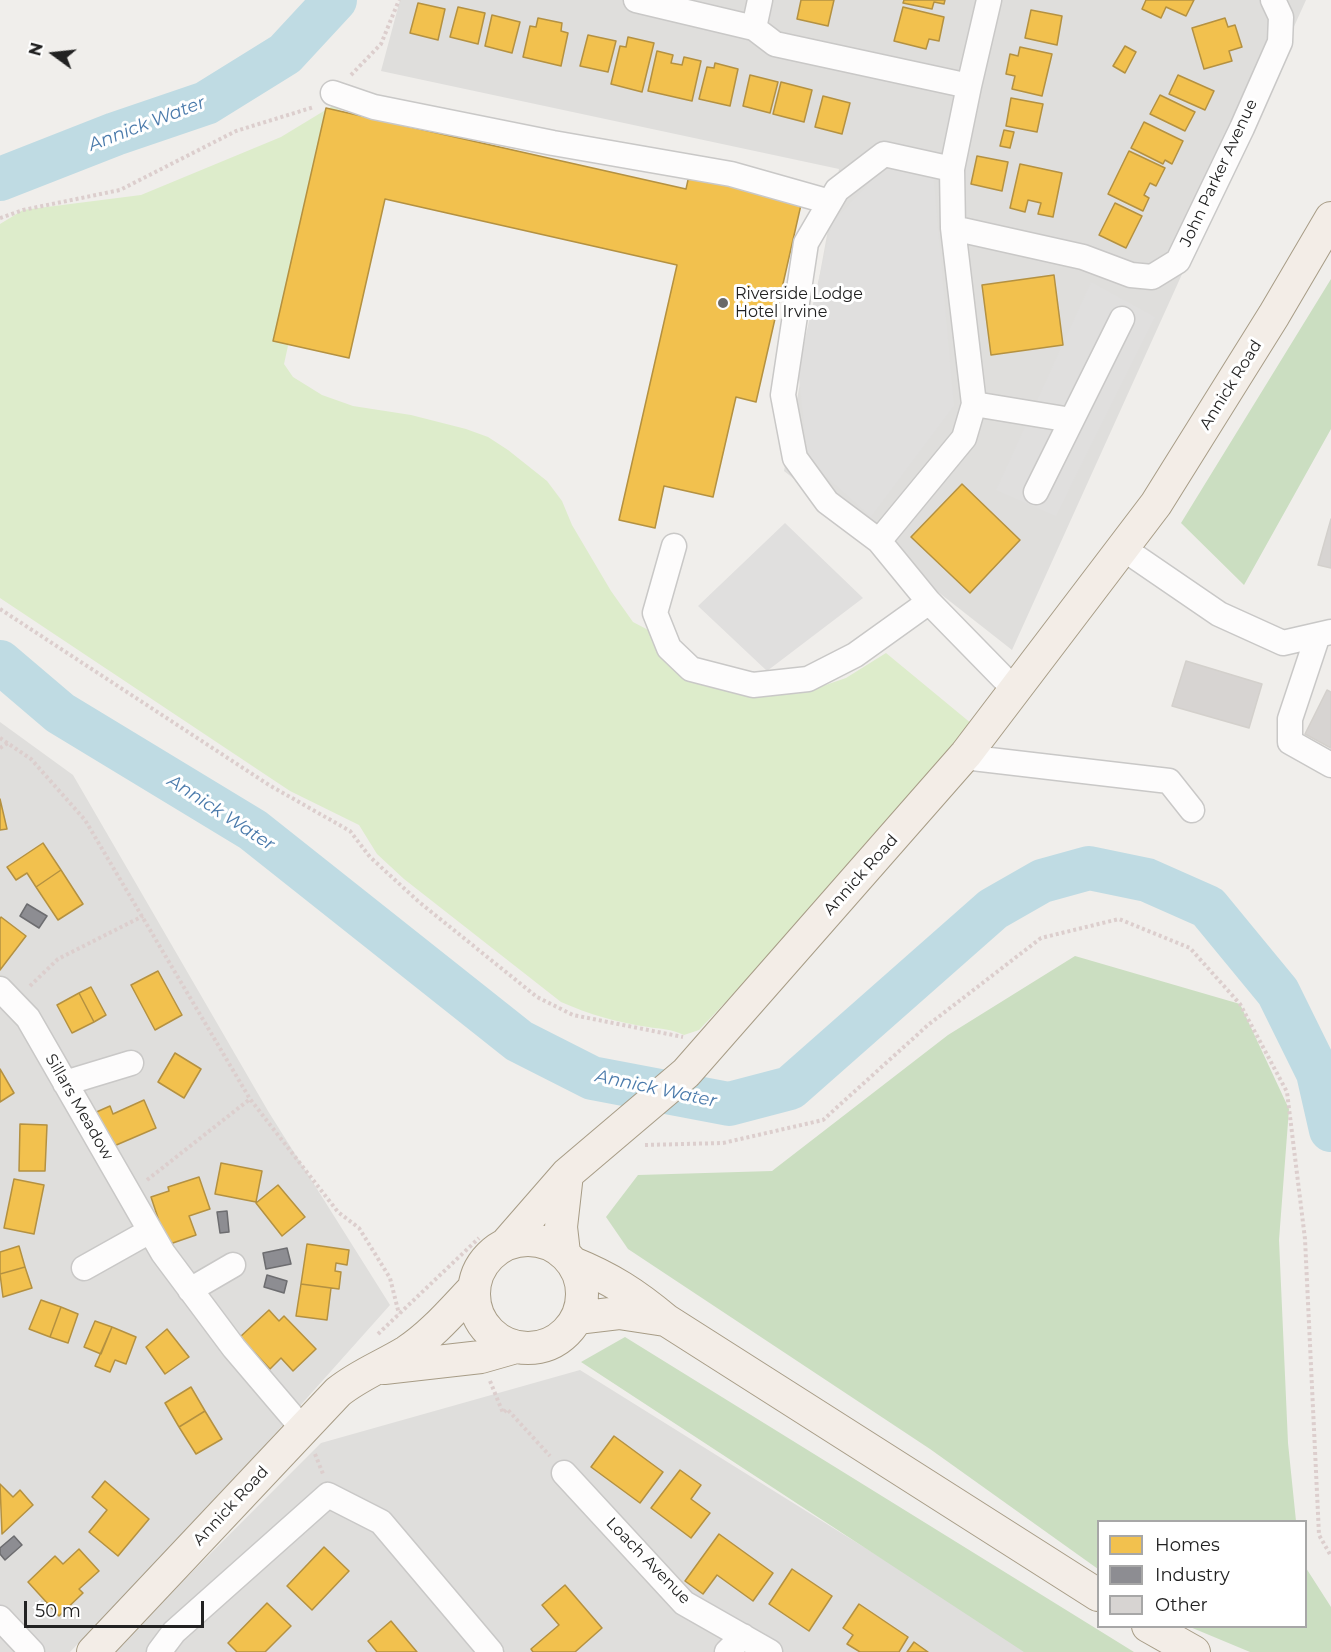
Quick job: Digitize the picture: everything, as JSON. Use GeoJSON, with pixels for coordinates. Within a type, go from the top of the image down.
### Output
{"type":"FeatureCollection","features":[{"type":"Feature","properties":{"kind":"main road","name":"Annick Road"},"geometry":{"type":"LineString","coordinates":[[495,1238],[606,1138],[686,1073],[964,757],[1156,504],[1331,218]]}},
{"type":"Feature","properties":{"kind":"main road"},"geometry":{"type":"LineString","coordinates":[[567,1174],[561,1227],[568,1258],[582,1286],[582,1302],[577,1318],[567,1332],[551,1343],[535,1348],[516,1347],[502,1342],[488,1330],[476,1312],[474,1288],[477,1274],[495,1238],[528,1239],[547,1243],[568,1258],[608,1277],[639,1297],[666,1320],[1097,1594]]}},
{"type":"Feature","properties":{"kind":"main road","name":"Annick Road"},"geometry":{"type":"LineString","coordinates":[[93,1652],[220,1520],[338,1392],[356,1378],[408,1351],[435,1330],[474,1288]]}},
{"type":"Feature","properties":{"kind":"main road"},"geometry":{"type":"LineString","coordinates":[[577,1318],[619,1313],[666,1320]]}},
{"type":"Feature","properties":{"kind":"main road","name":"Annick Road"},"geometry":{"type":"LineString","coordinates":[[376,1369],[481,1357],[516,1347]]}},
{"type":"Feature","properties":{"kind":"street"},"geometry":{"type":"LineString","coordinates":[[636,0],[754,27],[775,44],[969,86]]}},
{"type":"Feature","properties":{"kind":"street"},"geometry":{"type":"LineString","coordinates":[[754,27],[760,0]]}},
{"type":"Feature","properties":{"kind":"street"},"geometry":{"type":"LineString","coordinates":[[879,541],[964,438],[974,404],[953,228],[952,169],[989,0]]}},
{"type":"Feature","properties":{"kind":"street","name":"John Parker Avenue"},"geometry":{"type":"LineString","coordinates":[[953,228],[1083,257],[1131,275],[1152,276],[1178,261],[1242,128],[1280,42],[1281,16],[1273,0]]}},
{"type":"Feature","properties":{"kind":"street"},"geometry":{"type":"LineString","coordinates":[[333,93],[374,107],[553,143],[731,174],[830,202]]}},
{"type":"Feature","properties":{"kind":"street"},"geometry":{"type":"LineString","coordinates":[[952,169],[884,154],[837,190],[806,243],[783,394],[795,458],[827,502],[879,541],[929,602],[1016,690]]}},
{"type":"Feature","properties":{"kind":"street"},"geometry":{"type":"LineString","coordinates":[[1036,492],[1122,319]]}},
{"type":"Feature","properties":{"kind":"street"},"geometry":{"type":"LineString","coordinates":[[974,404],[1071,420]]}},
{"type":"Feature","properties":{"kind":"street"},"geometry":{"type":"LineString","coordinates":[[674,546],[654,613],[669,648],[691,669],[753,685],[808,679],[855,655],[929,602]]}},
{"type":"Feature","properties":{"kind":"street"},"geometry":{"type":"LineString","coordinates":[[1124,549],[1220,614],[1283,643],[1325,633]]}},
{"type":"Feature","properties":{"kind":"street"},"geometry":{"type":"LineString","coordinates":[[1325,633],[1290,719],[1290,742],[1331,765]]}},
{"type":"Feature","properties":{"kind":"street"},"geometry":{"type":"LineString","coordinates":[[964,757],[1169,781],[1192,810]]}},
{"type":"Feature","properties":{"kind":"street","name":"Sillars Meadow"},"geometry":{"type":"LineString","coordinates":[[6,995],[27,1018],[150,1231],[190,1290],[234,1348],[303,1429]]}},
{"type":"Feature","properties":{"kind":"street"},"geometry":{"type":"LineString","coordinates":[[65,1083],[131,1063]]}},
{"type":"Feature","properties":{"kind":"street"},"geometry":{"type":"LineString","coordinates":[[84,1268],[150,1231]]}},
{"type":"Feature","properties":{"kind":"street"},"geometry":{"type":"LineString","coordinates":[[190,1290],[233,1265]]}},
{"type":"Feature","properties":{"kind":"street","name":"Loach Avenue"},"geometry":{"type":"LineString","coordinates":[[564,1473],[684,1603],[735,1644],[770,1652]]}},
{"type":"Feature","properties":{"kind":"street"},"geometry":{"type":"LineString","coordinates":[[159,1652],[174,1632],[328,1495],[381,1522],[491,1652]]}},
{"type":"Feature","properties":{"kind":"street"},"geometry":{"type":"LineString","coordinates":[[0,1618],[30,1650]]}},
{"type":"Feature","properties":{"kind":"path"},"geometry":{"type":"LineString","coordinates":[[0,218],[23,210],[120,190],[236,131],[322,105],[381,44],[399,0]]}},
{"type":"Feature","properties":{"kind":"path"},"geometry":{"type":"LineString","coordinates":[[0,609],[269,785],[350,831],[370,857],[419,902],[537,997],[573,1014],[656,1033],[691,1038],[705,1027],[716,1039]]}},
{"type":"Feature","properties":{"kind":"path"},"geometry":{"type":"LineString","coordinates":[[0,738],[31,759],[85,820],[250,1099],[338,1212],[359,1228],[390,1278],[399,1314]]}},
{"type":"Feature","properties":{"kind":"path"},"geometry":{"type":"LineString","coordinates":[[0,748],[8,743]]}},
{"type":"Feature","properties":{"kind":"path"},"geometry":{"type":"LineString","coordinates":[[6,995],[58,959],[143,916]]}},
{"type":"Feature","properties":{"kind":"path"},"geometry":{"type":"LineString","coordinates":[[643,1145],[723,1143],[823,1120],[928,1025],[1041,938],[1119,919],[1190,948],[1240,1004],[1287,1092],[1305,1239],[1319,1535],[1331,1556]]}},
{"type":"Feature","properties":{"kind":"path"},"geometry":{"type":"LineString","coordinates":[[129,1194],[250,1099]]}},
{"type":"Feature","properties":{"kind":"path"},"geometry":{"type":"LineString","coordinates":[[375,1338],[399,1314],[495,1238]]}},
{"type":"Feature","properties":{"kind":"path"},"geometry":{"type":"LineString","coordinates":[[503,1413],[507,1409],[564,1473]]}},
{"type":"Feature","properties":{"kind":"path"},"geometry":{"type":"LineString","coordinates":[[303,1429],[322,1468],[328,1495]]}},
{"type":"Feature","properties":{"kind":"shaded area"},"geometry":{"type":"Polygon","coordinates":[[[400,0],[1306,0],[1012,650],[784,471],[839,169],[381,71],[400,0]]]}},
{"type":"Feature","properties":{"kind":"shaded area"},"geometry":{"type":"Polygon","coordinates":[[[887,164],[933,172],[954,406],[871,517],[808,461],[798,369],[832,222],[887,164]]]}},
{"type":"Feature","properties":{"kind":"shaded area"},"geometry":{"type":"Polygon","coordinates":[[[1091,282],[1155,317],[1056,516],[996,490],[1091,282]]]}},
{"type":"Feature","properties":{"kind":"shaded area"},"geometry":{"type":"Polygon","coordinates":[[[785,523],[863,598],[767,671],[698,606],[785,523]]]}},
{"type":"Feature","properties":{"kind":"shaded area"},"geometry":{"type":"Polygon","coordinates":[[[0,722],[73,775],[268,1111],[390,1305],[224,1491],[70,1652],[0,1652],[0,722]]]}},
{"type":"Feature","properties":{"kind":"shaded area"},"geometry":{"type":"Polygon","coordinates":[[[580,1370],[1032,1652],[112,1652],[321,1443],[580,1370]]]}},
{"type":"Feature","properties":{"kind":"green space"},"geometry":{"type":"Polygon","coordinates":[[[342,100],[284,364],[293,377],[322,395],[353,406],[411,415],[466,429],[488,437],[508,450],[547,481],[562,501],[572,525],[611,591],[633,622],[654,633],[675,655],[781,694],[802,693],[846,678],[886,653],[972,724],[813,910],[699,1030],[684,1035],[670,1030],[615,1020],[561,1002],[404,879],[377,854],[359,825],[290,791],[0,598],[0,224],[23,210],[141,195],[281,137],[342,100]]]}},
{"type":"Feature","properties":{"kind":"green space"},"geometry":{"type":"Polygon","coordinates":[[[1331,279],[1331,429],[1244,585],[1181,523],[1331,279]]]}},
{"type":"Feature","properties":{"kind":"green space"},"geometry":{"type":"Polygon","coordinates":[[[1075,956],[1240,1004],[1289,1109],[1279,1240],[1288,1443],[1296,1520],[1097,1520],[1097,1568],[930,1449],[628,1249],[606,1217],[638,1175],[772,1171],[948,1035],[1075,956]]]}},
{"type":"Feature","properties":{"kind":"green space"},"geometry":{"type":"Polygon","coordinates":[[[625,1337],[1134,1652],[1024,1652],[581,1362],[625,1337]]]}},
{"type":"Feature","properties":{"kind":"green space"},"geometry":{"type":"Polygon","coordinates":[[[1307,1570],[1331,1607],[1331,1652],[1250,1652],[1192,1628],[1307,1628],[1307,1570]]]}},
{"type":"Feature","properties":{"kind":"building: Homes"},"geometry":{"type":"Polygon","coordinates":[[[801,0],[834,0],[828,26],[797,19],[801,0]]]}},
{"type":"Feature","properties":{"kind":"building: Homes"},"geometry":{"type":"Polygon","coordinates":[[[904,0],[945,0],[944,4],[934,2],[932,9],[903,3],[904,0]]]}},
{"type":"Feature","properties":{"kind":"building: Homes"},"geometry":{"type":"Polygon","coordinates":[[[1146,0],[1194,0],[1186,16],[1166,7],[1161,18],[1142,9],[1146,0]]]}},
{"type":"Feature","properties":{"kind":"building: Homes"},"geometry":{"type":"Polygon","coordinates":[[[418,3],[445,9],[438,40],[410,33],[418,3]]]}},
{"type":"Feature","properties":{"kind":"building: Homes"},"geometry":{"type":"Polygon","coordinates":[[[458,7],[485,13],[478,44],[450,37],[458,7]]]}},
{"type":"Feature","properties":{"kind":"building: Homes"},"geometry":{"type":"Polygon","coordinates":[[[903,7],[944,17],[939,41],[929,39],[926,49],[894,41],[903,7]]]}},
{"type":"Feature","properties":{"kind":"building: Homes"},"geometry":{"type":"Polygon","coordinates":[[[1031,10],[1062,16],[1057,45],[1025,38],[1031,10]]]}},
{"type":"Feature","properties":{"kind":"building: Homes"},"geometry":{"type":"Polygon","coordinates":[[[492,15],[520,22],[512,53],[485,46],[492,15]]]}},
{"type":"Feature","properties":{"kind":"building: Homes"},"geometry":{"type":"Polygon","coordinates":[[[538,18],[562,23],[561,31],[568,33],[561,66],[523,57],[530,26],[536,27],[538,18]]]}},
{"type":"Feature","properties":{"kind":"building: Homes"},"geometry":{"type":"Polygon","coordinates":[[[1225,18],[1228,27],[1235,25],[1242,47],[1229,51],[1232,61],[1204,69],[1192,28],[1225,18]]]}},
{"type":"Feature","properties":{"kind":"building: Homes"},"geometry":{"type":"Polygon","coordinates":[[[588,35],[616,41],[608,72],[580,66],[588,35]]]}},
{"type":"Feature","properties":{"kind":"building: Homes"},"geometry":{"type":"Polygon","coordinates":[[[628,37],[654,43],[642,92],[611,84],[620,46],[626,47],[628,37]]]}},
{"type":"Feature","properties":{"kind":"building: Homes"},"geometry":{"type":"Polygon","coordinates":[[[1125,46],[1136,52],[1125,73],[1113,66],[1125,46]]]}},
{"type":"Feature","properties":{"kind":"building: Homes"},"geometry":{"type":"Polygon","coordinates":[[[1020,47],[1052,54],[1042,96],[1012,89],[1015,76],[1006,74],[1010,54],[1018,56],[1020,47]]]}},
{"type":"Feature","properties":{"kind":"building: Homes"},"geometry":{"type":"Polygon","coordinates":[[[657,51],[673,55],[671,63],[682,65],[684,57],[701,61],[692,101],[648,91],[657,51]]]}},
{"type":"Feature","properties":{"kind":"building: Homes"},"geometry":{"type":"Polygon","coordinates":[[[715,63],[738,69],[730,106],[699,99],[707,67],[714,68],[715,63]]]}},
{"type":"Feature","properties":{"kind":"building: Homes"},"geometry":{"type":"Polygon","coordinates":[[[750,75],[778,82],[770,113],[743,106],[750,75]]]}},
{"type":"Feature","properties":{"kind":"building: Homes"},"geometry":{"type":"Polygon","coordinates":[[[1178,75],[1214,91],[1205,110],[1169,94],[1178,75]]]}},
{"type":"Feature","properties":{"kind":"building: Homes"},"geometry":{"type":"Polygon","coordinates":[[[781,82],[812,90],[804,122],[773,114],[781,82]]]}},
{"type":"Feature","properties":{"kind":"building: Homes"},"geometry":{"type":"Polygon","coordinates":[[[1160,95],[1195,112],[1185,131],[1150,114],[1160,95]]]}},
{"type":"Feature","properties":{"kind":"building: Homes"},"geometry":{"type":"Polygon","coordinates":[[[823,96],[850,103],[842,134],[815,127],[823,96]]]}},
{"type":"Feature","properties":{"kind":"building: Homes"},"geometry":{"type":"Polygon","coordinates":[[[1011,98],[1043,104],[1037,132],[1006,126],[1011,98]]]}},
{"type":"Feature","properties":{"kind":"building: Homes","name":"Riverside Lodge Hotel Irvine"},"geometry":{"type":"Polygon","coordinates":[[[326,108],[686,189],[690,171],[803,196],[756,402],[736,397],[713,497],[664,486],[655,528],[619,520],[677,265],[385,199],[349,358],[273,341],[326,108]]]}},
{"type":"Feature","properties":{"kind":"building: Homes"},"geometry":{"type":"Polygon","coordinates":[[[1144,122],[1183,141],[1172,164],[1165,160],[1163,164],[1131,148],[1144,122]]]}},
{"type":"Feature","properties":{"kind":"building: Homes"},"geometry":{"type":"Polygon","coordinates":[[[1004,130],[1014,132],[1010,148],[1000,146],[1004,130]]]}},
{"type":"Feature","properties":{"kind":"building: Homes"},"geometry":{"type":"Polygon","coordinates":[[[1129,151],[1165,168],[1156,186],[1150,183],[1144,195],[1149,198],[1143,211],[1108,194],[1129,151]]]}},
{"type":"Feature","properties":{"kind":"building: Homes"},"geometry":{"type":"Polygon","coordinates":[[[977,156],[1008,162],[1002,191],[971,184],[977,156]]]}},
{"type":"Feature","properties":{"kind":"building: Homes"},"geometry":{"type":"Polygon","coordinates":[[[1020,164],[1062,173],[1053,217],[1038,214],[1041,203],[1028,200],[1025,212],[1010,208],[1020,164]]]}},
{"type":"Feature","properties":{"kind":"building: Homes"},"geometry":{"type":"Polygon","coordinates":[[[1115,203],[1142,216],[1126,248],[1099,235],[1115,203]]]}},
{"type":"Feature","properties":{"kind":"building: Homes"},"geometry":{"type":"Polygon","coordinates":[[[1054,275],[1063,345],[991,355],[982,285],[1054,275]]]}},
{"type":"Feature","properties":{"kind":"building: Homes"},"geometry":{"type":"Polygon","coordinates":[[[962,484],[1020,540],[970,593],[911,537],[962,484]]]}},
{"type":"Feature","properties":{"kind":"building: Homes"},"geometry":{"type":"Polygon","coordinates":[[[0,799],[7,829],[0,830],[0,799]]]}},
{"type":"Feature","properties":{"kind":"building: Homes"},"geometry":{"type":"Polygon","coordinates":[[[43,843],[61,870],[36,887],[27,873],[16,880],[7,867],[43,843]]]}},
{"type":"Feature","properties":{"kind":"building: Homes"},"geometry":{"type":"Polygon","coordinates":[[[61,870],[83,904],[58,920],[36,887],[61,870]]]}},
{"type":"Feature","properties":{"kind":"building: Homes"},"geometry":{"type":"Polygon","coordinates":[[[1,917],[26,936],[0,970],[0,919],[1,917]]]}},
{"type":"Feature","properties":{"kind":"building: Homes"},"geometry":{"type":"Polygon","coordinates":[[[158,971],[182,1015],[155,1030],[131,985],[158,971]]]}},
{"type":"Feature","properties":{"kind":"building: Homes"},"geometry":{"type":"Polygon","coordinates":[[[91,987],[106,1015],[94,1022],[79,993],[91,987]]]}},
{"type":"Feature","properties":{"kind":"building: Homes"},"geometry":{"type":"Polygon","coordinates":[[[79,993],[94,1022],[72,1033],[57,1005],[79,993]]]}},
{"type":"Feature","properties":{"kind":"building: Homes"},"geometry":{"type":"Polygon","coordinates":[[[175,1053],[201,1069],[184,1098],[158,1082],[175,1053]]]}},
{"type":"Feature","properties":{"kind":"building: Homes"},"geometry":{"type":"Polygon","coordinates":[[[0,1069],[14,1093],[0,1102],[0,1069]]]}},
{"type":"Feature","properties":{"kind":"building: Homes"},"geometry":{"type":"Polygon","coordinates":[[[144,1100],[156,1128],[107,1149],[92,1114],[110,1106],[113,1114],[144,1100]]]}},
{"type":"Feature","properties":{"kind":"building: Homes"},"geometry":{"type":"Polygon","coordinates":[[[20,1124],[47,1125],[45,1171],[19,1171],[20,1124]]]}},
{"type":"Feature","properties":{"kind":"building: Homes"},"geometry":{"type":"Polygon","coordinates":[[[221,1163],[262,1171],[256,1202],[215,1194],[221,1163]]]}},
{"type":"Feature","properties":{"kind":"building: Homes"},"geometry":{"type":"Polygon","coordinates":[[[199,1177],[210,1209],[189,1216],[196,1235],[167,1245],[151,1197],[169,1191],[168,1187],[199,1177]]]}},
{"type":"Feature","properties":{"kind":"building: Homes"},"geometry":{"type":"Polygon","coordinates":[[[14,1179],[44,1185],[34,1234],[4,1228],[14,1179]]]}},
{"type":"Feature","properties":{"kind":"building: Homes"},"geometry":{"type":"Polygon","coordinates":[[[278,1185],[305,1217],[282,1236],[256,1203],[278,1185]]]}},
{"type":"Feature","properties":{"kind":"building: Homes"},"geometry":{"type":"Polygon","coordinates":[[[307,1244],[349,1250],[347,1265],[336,1263],[335,1271],[341,1272],[339,1289],[301,1284],[307,1244]]]}},
{"type":"Feature","properties":{"kind":"building: Homes"},"geometry":{"type":"Polygon","coordinates":[[[19,1246],[25,1267],[0,1274],[0,1252],[19,1246]]]}},
{"type":"Feature","properties":{"kind":"building: Homes"},"geometry":{"type":"Polygon","coordinates":[[[25,1267],[32,1288],[3,1297],[0,1274],[25,1267]]]}},
{"type":"Feature","properties":{"kind":"building: Homes"},"geometry":{"type":"Polygon","coordinates":[[[301,1284],[331,1288],[327,1320],[296,1316],[301,1284]]]}},
{"type":"Feature","properties":{"kind":"building: Homes"},"geometry":{"type":"Polygon","coordinates":[[[41,1300],[61,1307],[50,1337],[29,1329],[41,1300]]]}},
{"type":"Feature","properties":{"kind":"building: Homes"},"geometry":{"type":"Polygon","coordinates":[[[61,1307],[78,1314],[68,1343],[50,1337],[61,1307]]]}},
{"type":"Feature","properties":{"kind":"building: Homes"},"geometry":{"type":"Polygon","coordinates":[[[269,1310],[279,1321],[284,1316],[316,1349],[293,1371],[281,1358],[270,1369],[240,1337],[269,1310]]]}},
{"type":"Feature","properties":{"kind":"building: Homes"},"geometry":{"type":"Polygon","coordinates":[[[95,1321],[112,1327],[101,1354],[84,1347],[95,1321]]]}},
{"type":"Feature","properties":{"kind":"building: Homes"},"geometry":{"type":"Polygon","coordinates":[[[112,1327],[136,1337],[126,1364],[115,1360],[110,1372],[95,1366],[112,1327]]]}},
{"type":"Feature","properties":{"kind":"building: Homes"},"geometry":{"type":"Polygon","coordinates":[[[167,1329],[189,1357],[165,1374],[146,1347],[167,1329]]]}},
{"type":"Feature","properties":{"kind":"building: Homes"},"geometry":{"type":"Polygon","coordinates":[[[191,1387],[205,1411],[179,1427],[165,1403],[191,1387]]]}},
{"type":"Feature","properties":{"kind":"building: Homes"},"geometry":{"type":"Polygon","coordinates":[[[205,1411],[222,1439],[196,1454],[179,1427],[205,1411]]]}},
{"type":"Feature","properties":{"kind":"building: Homes"},"geometry":{"type":"Polygon","coordinates":[[[614,1436],[663,1472],[640,1503],[591,1467],[614,1436]]]}},
{"type":"Feature","properties":{"kind":"building: Homes"},"geometry":{"type":"Polygon","coordinates":[[[680,1470],[701,1485],[691,1499],[710,1513],[691,1538],[651,1508],[680,1470]]]}},
{"type":"Feature","properties":{"kind":"building: Homes"},"geometry":{"type":"Polygon","coordinates":[[[105,1481],[149,1519],[118,1556],[89,1532],[107,1510],[92,1497],[105,1481]]]}},
{"type":"Feature","properties":{"kind":"building: Homes"},"geometry":{"type":"Polygon","coordinates":[[[0,1484],[13,1497],[20,1490],[33,1505],[2,1534],[0,1484]]]}},
{"type":"Feature","properties":{"kind":"building: Homes"},"geometry":{"type":"Polygon","coordinates":[[[719,1534],[773,1573],[753,1601],[717,1575],[703,1594],[685,1581],[719,1534]]]}},
{"type":"Feature","properties":{"kind":"building: Homes"},"geometry":{"type":"Polygon","coordinates":[[[324,1547],[349,1571],[312,1610],[287,1586],[324,1547]]]}},
{"type":"Feature","properties":{"kind":"building: Homes"},"geometry":{"type":"Polygon","coordinates":[[[79,1549],[99,1571],[79,1589],[83,1593],[59,1616],[28,1582],[55,1556],[63,1564],[79,1549]]]}},
{"type":"Feature","properties":{"kind":"building: Homes"},"geometry":{"type":"Polygon","coordinates":[[[792,1569],[832,1596],[809,1631],[769,1604],[792,1569]]]}},
{"type":"Feature","properties":{"kind":"building: Homes"},"geometry":{"type":"Polygon","coordinates":[[[565,1585],[602,1628],[575,1652],[533,1652],[531,1649],[559,1625],[542,1605],[565,1585]]]}},
{"type":"Feature","properties":{"kind":"building: Homes"},"geometry":{"type":"Polygon","coordinates":[[[267,1603],[291,1626],[265,1652],[237,1652],[228,1643],[267,1603]]]}},
{"type":"Feature","properties":{"kind":"building: Homes"},"geometry":{"type":"Polygon","coordinates":[[[859,1604],[908,1637],[899,1652],[860,1652],[847,1644],[853,1635],[843,1628],[859,1604]]]}},
{"type":"Feature","properties":{"kind":"building: Homes"},"geometry":{"type":"Polygon","coordinates":[[[391,1621],[417,1652],[377,1652],[368,1641],[391,1621]]]}},
{"type":"Feature","properties":{"kind":"building: Homes"},"geometry":{"type":"Polygon","coordinates":[[[914,1642],[928,1652],[907,1652],[914,1642]]]}},
{"type":"Feature","properties":{"kind":"building: Industry"},"geometry":{"type":"Polygon","coordinates":[[[27,904],[47,916],[39,928],[20,916],[27,904]]]}},
{"type":"Feature","properties":{"kind":"building: Industry"},"geometry":{"type":"Polygon","coordinates":[[[227,1211],[229,1232],[220,1233],[217,1212],[227,1211]]]}},
{"type":"Feature","properties":{"kind":"building: Industry"},"geometry":{"type":"Polygon","coordinates":[[[287,1248],[291,1264],[266,1269],[263,1253],[287,1248]]]}},
{"type":"Feature","properties":{"kind":"building: Industry"},"geometry":{"type":"Polygon","coordinates":[[[267,1275],[287,1281],[284,1293],[264,1287],[267,1275]]]}},
{"type":"Feature","properties":{"kind":"building: Industry"},"geometry":{"type":"Polygon","coordinates":[[[14,1536],[22,1545],[5,1560],[0,1554],[0,1548],[14,1536]]]}},
{"type":"Feature","properties":{"kind":"building: Other"},"geometry":{"type":"Polygon","coordinates":[[[1331,519],[1331,568],[1318,565],[1331,519]]]}},
{"type":"Feature","properties":{"kind":"building: Other"},"geometry":{"type":"Polygon","coordinates":[[[1186,661],[1262,684],[1249,728],[1172,706],[1186,661]]]}},
{"type":"Feature","properties":{"kind":"building: Other"},"geometry":{"type":"Polygon","coordinates":[[[1327,690],[1331,692],[1331,748],[1305,734],[1327,690]]]}},
{"type":"Feature","properties":{"kind":"waterway","name":"Annick Water"},"geometry":{"type":"LineString","coordinates":[[0,179],[115,134],[206,103],[285,54],[335,0]]}},
{"type":"Feature","properties":{"kind":"waterway","name":"Annick Water"},"geometry":{"type":"LineString","coordinates":[[0,662],[60,713],[253,830],[519,1041],[592,1078],[729,1104],[790,1088],[993,909],[1042,881],[1089,868],[1147,880],[1208,907],[1278,992],[1318,1073],[1331,1130]]}},
{"type":"Feature","properties":{"kind":"place","name":"Riverside Lodge Hotel Irvine"},"geometry":{"type":"Point","coordinates":[723,303]}}]}
